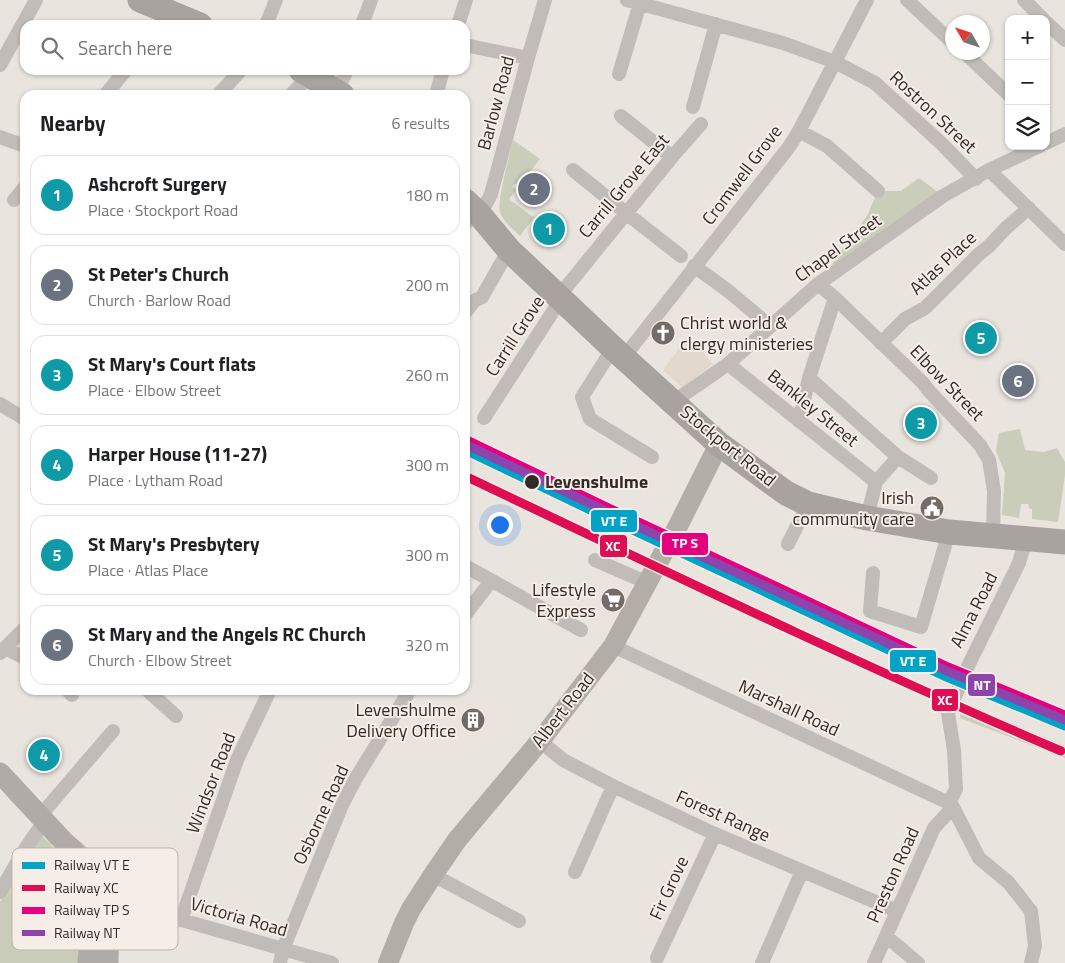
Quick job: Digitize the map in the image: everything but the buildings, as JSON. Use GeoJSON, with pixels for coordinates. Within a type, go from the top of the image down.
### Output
{"type":"FeatureCollection","features":[{"type":"Feature","properties":{"kind":"highway"},"geometry":{"type":"LineString","coordinates":[[140,0],[169,20]]}},
{"type":"Feature","properties":{"kind":"highway"},"geometry":{"type":"LineString","coordinates":[[313,75],[342,85]]}},
{"type":"Feature","properties":{"kind":"highway","name":"Stockport Road"},"geometry":{"type":"LineString","coordinates":[[470,214],[618,353],[719,444],[786,493],[808,504],[867,518],[949,532],[1065,542]]}},
{"type":"Feature","properties":{"kind":"main road","name":"Albert Road"},"geometry":{"type":"LineString","coordinates":[[388,963],[404,923],[433,875],[458,840],[540,742],[613,646],[648,583],[719,444]]}},
{"type":"Feature","properties":{"kind":"main road"},"geometry":{"type":"LineString","coordinates":[[0,773],[71,848]]}},
{"type":"Feature","properties":{"kind":"main road"},"geometry":{"type":"LineString","coordinates":[[64,842],[67,848]]}},
{"type":"Feature","properties":{"kind":"main road"},"geometry":{"type":"LineString","coordinates":[[88,950],[88,963]]}},
{"type":"Feature","properties":{"kind":"main road"},"geometry":{"type":"LineString","coordinates":[[108,950],[108,963]]}},
{"type":"Feature","properties":{"kind":"street"},"geometry":{"type":"LineString","coordinates":[[25,20],[36,0]]}},
{"type":"Feature","properties":{"kind":"street"},"geometry":{"type":"LineString","coordinates":[[268,20],[276,0]]}},
{"type":"Feature","properties":{"kind":"street"},"geometry":{"type":"LineString","coordinates":[[364,20],[371,0]]}},
{"type":"Feature","properties":{"kind":"street"},"geometry":{"type":"LineString","coordinates":[[460,20],[466,0]]}},
{"type":"Feature","properties":{"kind":"street","name":"Barlow Road"},"geometry":{"type":"LineString","coordinates":[[470,213],[484,208],[491,194],[545,0]]}},
{"type":"Feature","properties":{"kind":"street","name":"Cromwell Grove"},"geometry":{"type":"LineString","coordinates":[[652,457],[590,419],[582,397],[694,266],[781,158],[799,130],[867,0]]}},
{"type":"Feature","properties":{"kind":"street"},"geometry":{"type":"LineString","coordinates":[[907,0],[945,35]]}},
{"type":"Feature","properties":{"kind":"street"},"geometry":{"type":"LineString","coordinates":[[1024,0],[1039,15]]}},
{"type":"Feature","properties":{"kind":"street"},"geometry":{"type":"LineString","coordinates":[[619,74],[634,2]]}},
{"type":"Feature","properties":{"kind":"street","name":"Rostron Street"},"geometry":{"type":"LineString","coordinates":[[634,2],[783,43],[835,62],[875,83],[941,143],[976,178]]}},
{"type":"Feature","properties":{"kind":"street"},"geometry":{"type":"LineString","coordinates":[[692,107],[716,24]]}},
{"type":"Feature","properties":{"kind":"street"},"geometry":{"type":"LineString","coordinates":[[1050,26],[1065,40]]}},
{"type":"Feature","properties":{"kind":"street"},"geometry":{"type":"LineString","coordinates":[[0,65],[20,29]]}},
{"type":"Feature","properties":{"kind":"street"},"geometry":{"type":"LineString","coordinates":[[470,46],[528,58]]}},
{"type":"Feature","properties":{"kind":"street"},"geometry":{"type":"LineString","coordinates":[[972,60],[1005,91]]}},
{"type":"Feature","properties":{"kind":"street"},"geometry":{"type":"LineString","coordinates":[[108,90],[122,75]]}},
{"type":"Feature","properties":{"kind":"street"},"geometry":{"type":"LineString","coordinates":[[222,90],[236,75]]}},
{"type":"Feature","properties":{"kind":"street"},"geometry":{"type":"LineString","coordinates":[[296,90],[301,84],[303,75]]}},
{"type":"Feature","properties":{"kind":"street"},"geometry":{"type":"LineString","coordinates":[[437,90],[442,75]]}},
{"type":"Feature","properties":{"kind":"street"},"geometry":{"type":"LineString","coordinates":[[621,116],[672,157]]}},
{"type":"Feature","properties":{"kind":"street","name":"Carrill Grove East"},"geometry":{"type":"LineString","coordinates":[[560,298],[626,213],[701,124]]}},
{"type":"Feature","properties":{"kind":"street"},"geometry":{"type":"LineString","coordinates":[[799,130],[828,146],[878,191]]}},
{"type":"Feature","properties":{"kind":"street"},"geometry":{"type":"LineString","coordinates":[[0,137],[20,144]]}},
{"type":"Feature","properties":{"kind":"street","name":"Chapel Street"},"geometry":{"type":"LineString","coordinates":[[673,402],[728,364],[818,284],[944,196],[989,170],[1030,150]]}},
{"type":"Feature","properties":{"kind":"street"},"geometry":{"type":"LineString","coordinates":[[573,170],[682,256]]}},
{"type":"Feature","properties":{"kind":"street"},"geometry":{"type":"LineString","coordinates":[[989,170],[1065,244]]}},
{"type":"Feature","properties":{"kind":"street"},"geometry":{"type":"LineString","coordinates":[[14,200],[20,193]]}},
{"type":"Feature","properties":{"kind":"street","name":"Atlas Place"},"geometry":{"type":"LineString","coordinates":[[881,343],[905,319],[925,308],[1028,208]]}},
{"type":"Feature","properties":{"kind":"street"},"geometry":{"type":"LineString","coordinates":[[470,306],[474,301],[482,298],[503,260],[512,252]]}},
{"type":"Feature","properties":{"kind":"street"},"geometry":{"type":"LineString","coordinates":[[694,266],[727,290],[770,326]]}},
{"type":"Feature","properties":{"kind":"street","name":"Elbow Street"},"geometry":{"type":"LineString","coordinates":[[818,284],[923,383],[980,445],[989,460],[994,492],[993,536]]}},
{"type":"Feature","properties":{"kind":"street","name":"Carrill Grove"},"geometry":{"type":"LineString","coordinates":[[484,418],[560,298]]}},
{"type":"Feature","properties":{"kind":"street"},"geometry":{"type":"LineString","coordinates":[[799,421],[809,378],[835,298]]}},
{"type":"Feature","properties":{"kind":"street","name":"Bankley Street"},"geometry":{"type":"LineString","coordinates":[[728,364],[876,482]]}},
{"type":"Feature","properties":{"kind":"street"},"geometry":{"type":"LineString","coordinates":[[809,378],[898,457],[931,478]]}},
{"type":"Feature","properties":{"kind":"street"},"geometry":{"type":"LineString","coordinates":[[0,404],[20,417]]}},
{"type":"Feature","properties":{"kind":"street"},"geometry":{"type":"LineString","coordinates":[[867,518],[876,482],[898,457]]}},
{"type":"Feature","properties":{"kind":"street"},"geometry":{"type":"LineString","coordinates":[[788,544],[808,504]]}},
{"type":"Feature","properties":{"kind":"street"},"geometry":{"type":"LineString","coordinates":[[873,573],[870,611],[922,627],[949,532]]}},
{"type":"Feature","properties":{"kind":"street","name":"Alma Road"},"geometry":{"type":"LineString","coordinates":[[951,805],[956,789],[954,750],[948,713],[968,664],[1019,563],[1026,539]]}},
{"type":"Feature","properties":{"kind":"street"},"geometry":{"type":"LineString","coordinates":[[596,560],[648,583]]}},
{"type":"Feature","properties":{"kind":"street"},"geometry":{"type":"LineString","coordinates":[[470,569],[581,630]]}},
{"type":"Feature","properties":{"kind":"street"},"geometry":{"type":"LineString","coordinates":[[470,608],[491,581]]}},
{"type":"Feature","properties":{"kind":"street"},"geometry":{"type":"LineString","coordinates":[[20,633],[2,650],[20,656]]}},
{"type":"Feature","properties":{"kind":"street","name":"Marshall Road"},"geometry":{"type":"LineString","coordinates":[[613,646],[951,805]]}},
{"type":"Feature","properties":{"kind":"street"},"geometry":{"type":"LineString","coordinates":[[153,695],[176,716]]}},
{"type":"Feature","properties":{"kind":"street","name":"Windsor Road"},"geometry":{"type":"LineString","coordinates":[[181,920],[237,760],[268,695]]}},
{"type":"Feature","properties":{"kind":"street","name":"Osborne Road"},"geometry":{"type":"LineString","coordinates":[[280,963],[283,949],[346,798],[407,695]]}},
{"type":"Feature","properties":{"kind":"street"},"geometry":{"type":"LineString","coordinates":[[27,848],[43,819],[113,731]]}},
{"type":"Feature","properties":{"kind":"street","name":"Forest Range"},"geometry":{"type":"LineString","coordinates":[[540,742],[563,760],[613,786],[715,834],[897,912]]}},
{"type":"Feature","properties":{"kind":"street"},"geometry":{"type":"LineString","coordinates":[[575,872],[613,786]]}},
{"type":"Feature","properties":{"kind":"street"},"geometry":{"type":"LineString","coordinates":[[951,805],[979,858],[1008,882],[1031,911],[1035,946],[1031,963]]}},
{"type":"Feature","properties":{"kind":"street","name":"Preston Road"},"geometry":{"type":"LineString","coordinates":[[874,963],[934,828],[951,805]]}},
{"type":"Feature","properties":{"kind":"street","name":"Fir Grove"},"geometry":{"type":"LineString","coordinates":[[657,958],[715,834]]}},
{"type":"Feature","properties":{"kind":"street"},"geometry":{"type":"LineString","coordinates":[[762,963],[802,871]]}},
{"type":"Feature","properties":{"kind":"street"},"geometry":{"type":"LineString","coordinates":[[0,892],[12,872]]}},
{"type":"Feature","properties":{"kind":"street"},"geometry":{"type":"LineString","coordinates":[[433,875],[520,921]]}},
{"type":"Feature","properties":{"kind":"street","name":"Victoria Road"},"geometry":{"type":"LineString","coordinates":[[178,919],[332,963]]}},
{"type":"Feature","properties":{"kind":"street"},"geometry":{"type":"LineString","coordinates":[[886,936],[918,963]]}},
{"type":"Feature","properties":{"kind":"green space"},"geometry":{"type":"Polygon","coordinates":[[[513,140],[540,159],[519,186],[515,183],[512,187],[516,190],[509,199],[533,217],[535,216],[520,236],[503,219],[500,212],[502,188],[513,140]]]}},
{"type":"Feature","properties":{"kind":"green space"},"geometry":{"type":"Polygon","coordinates":[[[919,178],[943,196],[824,280],[836,257],[867,216],[878,191],[901,191],[919,178]]]}},
{"type":"Feature","properties":{"kind":"green space"},"geometry":{"type":"Polygon","coordinates":[[[1020,429],[1025,450],[1044,452],[1057,448],[1065,462],[1065,475],[1058,522],[1032,519],[1032,509],[1029,508],[1028,504],[1021,504],[1019,518],[1002,515],[1005,473],[996,451],[999,433],[1020,429]]]}},
{"type":"Feature","properties":{"kind":"green space"},"geometry":{"type":"Polygon","coordinates":[[[962,702],[1065,746],[1065,758],[960,718],[962,702]]]}},
{"type":"Feature","properties":{"kind":"green space"},"geometry":{"type":"Polygon","coordinates":[[[41,835],[53,848],[33,848],[41,835]]]}},
{"type":"Feature","properties":{"kind":"green space"},"geometry":{"type":"Polygon","coordinates":[[[12,882],[12,950],[78,950],[78,963],[0,963],[0,902],[12,882]]]}},
{"type":"Feature","properties":{"kind":"shaded area"},"geometry":{"type":"Polygon","coordinates":[[[689,336],[713,364],[683,388],[663,370],[689,336]]]}},
{"type":"Feature","properties":{"kind":"transit line"},"geometry":{"type":"LineString","coordinates":[[470,441],[948,667],[1065,715]]}},
{"type":"Feature","properties":{"kind":"transit line"},"geometry":{"type":"LineString","coordinates":[[470,452],[944,676],[1065,726]]}},
{"type":"Feature","properties":{"kind":"rail line","name":"NT"},"geometry":{"type":"LineString","coordinates":[[470,446],[947,671],[1065,720]]}},
{"type":"Feature","properties":{"kind":"rail line","name":"XC"},"geometry":{"type":"LineString","coordinates":[[470,478],[836,651],[1061,751]]}},
{"type":"Feature","properties":{"kind":"place","name":"St Peter's Church"},"geometry":{"type":"Point","coordinates":[534,189]}},
{"type":"Feature","properties":{"kind":"place","name":"Ashcroft Surgery"},"geometry":{"type":"Point","coordinates":[549,229]}},
{"type":"Feature","properties":{"kind":"place","name":"Christ world & clergy ministeries"},"geometry":{"type":"Point","coordinates":[663,333]}},
{"type":"Feature","properties":{"kind":"place","name":"St Mary's Presbytery"},"geometry":{"type":"Point","coordinates":[981,338]}},
{"type":"Feature","properties":{"kind":"place","name":"St Mary and the Angels RC Church"},"geometry":{"type":"Point","coordinates":[1018,381]}},
{"type":"Feature","properties":{"kind":"place","name":"St Mary's Court flats"},"geometry":{"type":"Point","coordinates":[921,423]}},
{"type":"Feature","properties":{"kind":"place","name":"Levenshulme"},"geometry":{"type":"Point","coordinates":[532,482]}},
{"type":"Feature","properties":{"kind":"place","name":"Irish community care"},"geometry":{"type":"Point","coordinates":[932,508]}},
{"type":"Feature","properties":{"kind":"place","name":"Lifestyle Express"},"geometry":{"type":"Point","coordinates":[613,600]}},
{"type":"Feature","properties":{"kind":"place","name":"Levenshulme Delivery Office"},"geometry":{"type":"Point","coordinates":[473,720]}},
{"type":"Feature","properties":{"kind":"place","name":"Harper House (11-27)"},"geometry":{"type":"Point","coordinates":[44,755]}}]}
